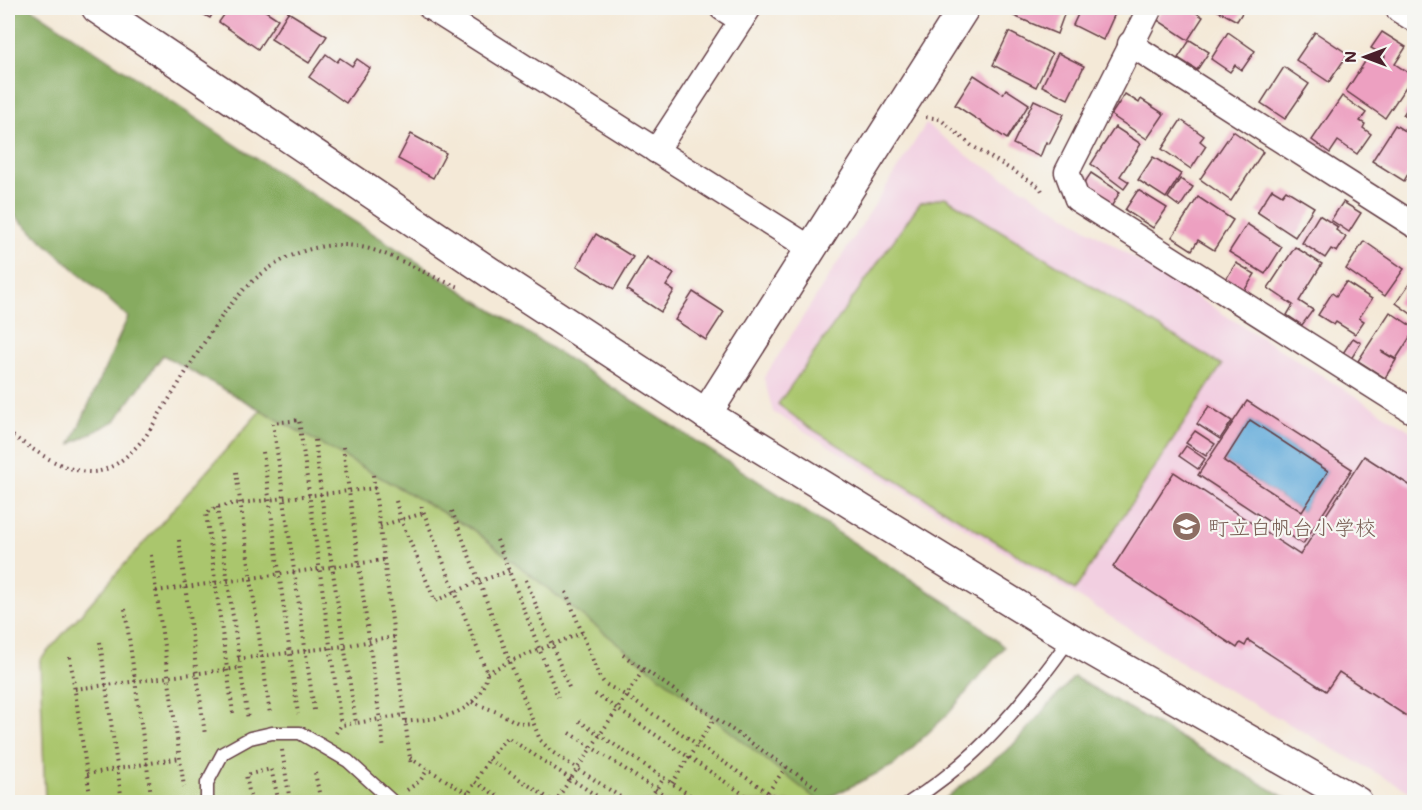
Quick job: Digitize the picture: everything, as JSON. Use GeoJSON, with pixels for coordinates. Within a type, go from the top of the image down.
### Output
{"type":"FeatureCollection","features":[{"type":"Feature","properties":{"kind":"street"},"geometry":{"type":"LineString","coordinates":[[97,8],[504,282],[706,414],[1070,638],[1357,802]]}},
{"type":"Feature","properties":{"kind":"street"},"geometry":{"type":"LineString","coordinates":[[431,8],[810,248]]}},
{"type":"Feature","properties":{"kind":"street"},"geometry":{"type":"LineString","coordinates":[[706,414],[964,8]]}},
{"type":"Feature","properties":{"kind":"street"},"geometry":{"type":"LineString","coordinates":[[1150,8],[1067,172],[1077,199],[1414,412]]}},
{"type":"Feature","properties":{"kind":"street"},"geometry":{"type":"LineString","coordinates":[[1401,8],[1414,16]]}},
{"type":"Feature","properties":{"kind":"street"},"geometry":{"type":"LineString","coordinates":[[656,151],[737,12]]}},
{"type":"Feature","properties":{"kind":"street"},"geometry":{"type":"LineString","coordinates":[[1130,44],[1414,225]]}},
{"type":"Feature","properties":{"kind":"lane"},"geometry":{"type":"LineString","coordinates":[[910,802],[937,785],[967,761],[1001,727],[1060,654],[1070,638]]}},
{"type":"Feature","properties":{"kind":"lane"},"geometry":{"type":"LineString","coordinates":[[207,802],[207,783],[223,753],[250,738],[277,733],[300,733],[348,761],[397,798]]}},
{"type":"Feature","properties":{"kind":"path"},"geometry":{"type":"LineString","coordinates":[[923,117],[940,119],[972,146],[1040,187],[1043,193]]}},
{"type":"Feature","properties":{"kind":"path"},"geometry":{"type":"LineString","coordinates":[[8,433],[49,459],[69,468],[90,472],[103,470],[118,463],[141,443],[231,304],[269,268],[298,252],[335,245],[365,247],[404,261],[439,281],[480,293],[494,290],[504,282]]}},
{"type":"Feature","properties":{"kind":"path"},"geometry":{"type":"LineString","coordinates":[[314,710],[273,423],[299,420],[341,725],[404,715]]}},
{"type":"Feature","properties":{"kind":"path"},"geometry":{"type":"LineString","coordinates":[[315,440],[321,494],[356,723]]}},
{"type":"Feature","properties":{"kind":"path"},"geometry":{"type":"LineString","coordinates":[[343,447],[384,750]]}},
{"type":"Feature","properties":{"kind":"path"},"geometry":{"type":"LineString","coordinates":[[263,452],[300,733]]}},
{"type":"Feature","properties":{"kind":"path"},"geometry":{"type":"LineString","coordinates":[[236,472],[261,657],[290,802]]}},
{"type":"Feature","properties":{"kind":"path"},"geometry":{"type":"LineString","coordinates":[[374,475],[411,766]]}},
{"type":"Feature","properties":{"kind":"path"},"geometry":{"type":"LineString","coordinates":[[233,713],[206,513],[217,507],[376,488]]}},
{"type":"Feature","properties":{"kind":"path"},"geometry":{"type":"LineString","coordinates":[[396,501],[401,520],[435,601],[509,571]]}},
{"type":"Feature","properties":{"kind":"path"},"geometry":{"type":"LineString","coordinates":[[405,722],[448,717],[467,708],[487,680],[487,673],[420,503]]}},
{"type":"Feature","properties":{"kind":"path"},"geometry":{"type":"LineString","coordinates":[[217,507],[248,724]]}},
{"type":"Feature","properties":{"kind":"path"},"geometry":{"type":"LineString","coordinates":[[452,511],[540,740],[577,769],[628,802]]}},
{"type":"Feature","properties":{"kind":"path"},"geometry":{"type":"LineString","coordinates":[[380,526],[424,513]]}},
{"type":"Feature","properties":{"kind":"path"},"geometry":{"type":"LineString","coordinates":[[179,540],[205,735]]}},
{"type":"Feature","properties":{"kind":"path"},"geometry":{"type":"LineString","coordinates":[[497,540],[558,697]]}},
{"type":"Feature","properties":{"kind":"path"},"geometry":{"type":"LineString","coordinates":[[151,555],[184,787]]}},
{"type":"Feature","properties":{"kind":"path"},"geometry":{"type":"LineString","coordinates":[[156,591],[384,560]]}},
{"type":"Feature","properties":{"kind":"path"},"geometry":{"type":"LineString","coordinates":[[526,580],[570,690]]}},
{"type":"Feature","properties":{"kind":"path"},"geometry":{"type":"LineString","coordinates":[[566,592],[605,684],[625,695],[782,802]]}},
{"type":"Feature","properties":{"kind":"path"},"geometry":{"type":"LineString","coordinates":[[125,609],[153,802]]}},
{"type":"Feature","properties":{"kind":"path"},"geometry":{"type":"LineString","coordinates":[[487,673],[510,661],[582,633]]}},
{"type":"Feature","properties":{"kind":"path"},"geometry":{"type":"LineString","coordinates":[[238,658],[344,646],[394,637]]}},
{"type":"Feature","properties":{"kind":"path"},"geometry":{"type":"LineString","coordinates":[[100,642],[122,802]]}},
{"type":"Feature","properties":{"kind":"path"},"geometry":{"type":"LineString","coordinates":[[623,655],[816,788]]}},
{"type":"Feature","properties":{"kind":"path"},"geometry":{"type":"LineString","coordinates":[[70,657],[91,802]]}},
{"type":"Feature","properties":{"kind":"path"},"geometry":{"type":"LineString","coordinates":[[75,689],[239,668]]}},
{"type":"Feature","properties":{"kind":"path"},"geometry":{"type":"LineString","coordinates":[[489,759],[555,802],[644,669]]}},
{"type":"Feature","properties":{"kind":"path"},"geometry":{"type":"LineString","coordinates":[[595,694],[619,708],[752,802]]}},
{"type":"Feature","properties":{"kind":"path"},"geometry":{"type":"LineString","coordinates":[[472,702],[520,724],[532,723]]}},
{"type":"Feature","properties":{"kind":"path"},"geometry":{"type":"LineString","coordinates":[[672,783],[715,718]]}},
{"type":"Feature","properties":{"kind":"path"},"geometry":{"type":"LineString","coordinates":[[579,721],[700,802]]}},
{"type":"Feature","properties":{"kind":"path"},"geometry":{"type":"LineString","coordinates":[[570,733],[675,802]]}},
{"type":"Feature","properties":{"kind":"path"},"geometry":{"type":"LineString","coordinates":[[464,802],[489,759],[507,737],[606,802]]}},
{"type":"Feature","properties":{"kind":"path"},"geometry":{"type":"LineString","coordinates":[[409,757],[481,802]]}},
{"type":"Feature","properties":{"kind":"path"},"geometry":{"type":"LineString","coordinates":[[87,774],[180,758]]}},
{"type":"Feature","properties":{"kind":"path"},"geometry":{"type":"LineString","coordinates":[[761,802],[786,767]]}},
{"type":"Feature","properties":{"kind":"path"},"geometry":{"type":"LineString","coordinates":[[251,802],[246,775],[271,769],[279,802]]}},
{"type":"Feature","properties":{"kind":"path"},"geometry":{"type":"LineString","coordinates":[[397,798],[420,781],[428,769]]}},
{"type":"Feature","properties":{"kind":"path"},"geometry":{"type":"LineString","coordinates":[[315,773],[321,802]]}},
{"type":"Feature","properties":{"kind":"path"},"geometry":{"type":"LineString","coordinates":[[647,802],[664,778]]}},
{"type":"Feature","properties":{"kind":"path"},"geometry":{"type":"LineString","coordinates":[[475,782],[507,802]]}},
{"type":"Feature","properties":{"kind":"shaded area","name":"町立白帆台小学校"},"geometry":{"type":"Polygon","coordinates":[[[926,124],[972,159],[1414,433],[1414,794],[1198,673],[1095,607],[773,412],[764,378],[926,124]]]}},
{"type":"Feature","properties":{"kind":"green space"},"geometry":{"type":"Polygon","coordinates":[[[8,8],[31,8],[257,159],[971,618],[1004,647],[949,713],[894,765],[820,802],[472,529],[163,355],[115,421],[71,444],[128,317],[8,210],[8,8]]]}},
{"type":"Feature","properties":{"kind":"green space"},"geometry":{"type":"Polygon","coordinates":[[[945,197],[1222,365],[1075,590],[807,426],[778,404],[920,203],[945,197]]]}},
{"type":"Feature","properties":{"kind":"green space"},"geometry":{"type":"Polygon","coordinates":[[[261,410],[472,529],[821,802],[45,801],[40,660],[261,410]]]}},
{"type":"Feature","properties":{"kind":"green space"},"geometry":{"type":"Polygon","coordinates":[[[1074,677],[1293,802],[941,802],[1012,746],[1074,677]]]}},
{"type":"Feature","properties":{"kind":"water"},"geometry":{"type":"Polygon","coordinates":[[[1250,420],[1328,471],[1302,512],[1224,461],[1250,420]]]}},
{"type":"Feature","properties":{"kind":"building"},"geometry":{"type":"Polygon","coordinates":[[[202,8],[216,8],[210,18],[199,12],[202,8]]]}},
{"type":"Feature","properties":{"kind":"building"},"geometry":{"type":"Polygon","coordinates":[[[229,8],[261,8],[278,19],[258,49],[219,22],[229,8]]]}},
{"type":"Feature","properties":{"kind":"building"},"geometry":{"type":"Polygon","coordinates":[[[1018,8],[1055,8],[1065,12],[1057,34],[1014,16],[1018,8]]]}},
{"type":"Feature","properties":{"kind":"building"},"geometry":{"type":"Polygon","coordinates":[[[1081,8],[1117,9],[1103,40],[1073,25],[1081,8]]]}},
{"type":"Feature","properties":{"kind":"building"},"geometry":{"type":"Polygon","coordinates":[[[1164,8],[1189,8],[1203,17],[1188,40],[1156,19],[1164,8]]]}},
{"type":"Feature","properties":{"kind":"building"},"geometry":{"type":"Polygon","coordinates":[[[1213,8],[1245,8],[1237,21],[1213,8]]]}},
{"type":"Feature","properties":{"kind":"building"},"geometry":{"type":"Polygon","coordinates":[[[288,12],[327,36],[309,63],[271,39],[288,12]]]}},
{"type":"Feature","properties":{"kind":"building"},"geometry":{"type":"Polygon","coordinates":[[[1009,32],[1052,54],[1036,87],[993,65],[1009,32]]]}},
{"type":"Feature","properties":{"kind":"building"},"geometry":{"type":"Polygon","coordinates":[[[1228,32],[1255,51],[1242,70],[1235,65],[1230,72],[1211,59],[1228,32]]]}},
{"type":"Feature","properties":{"kind":"building"},"geometry":{"type":"Polygon","coordinates":[[[1315,32],[1348,54],[1329,82],[1296,60],[1315,32]]]}},
{"type":"Feature","properties":{"kind":"building"},"geometry":{"type":"Polygon","coordinates":[[[1382,32],[1406,47],[1395,64],[1413,76],[1385,118],[1346,91],[1370,54],[1382,62],[1385,56],[1371,48],[1382,32]]]}},
{"type":"Feature","properties":{"kind":"building"},"geometry":{"type":"Polygon","coordinates":[[[1190,40],[1209,52],[1197,70],[1178,58],[1190,40]]]}},
{"type":"Feature","properties":{"kind":"building"},"geometry":{"type":"Polygon","coordinates":[[[1058,53],[1084,66],[1068,99],[1042,86],[1058,53]]]}},
{"type":"Feature","properties":{"kind":"building"},"geometry":{"type":"Polygon","coordinates":[[[326,54],[337,62],[340,58],[352,66],[357,59],[370,68],[346,103],[309,77],[326,54]]]}},
{"type":"Feature","properties":{"kind":"building"},"geometry":{"type":"Polygon","coordinates":[[[1284,67],[1309,84],[1285,119],[1261,103],[1284,67]]]}},
{"type":"Feature","properties":{"kind":"building"},"geometry":{"type":"Polygon","coordinates":[[[974,75],[1003,94],[1006,89],[1029,104],[1007,139],[955,105],[974,75]]]}},
{"type":"Feature","properties":{"kind":"building"},"geometry":{"type":"Polygon","coordinates":[[[1125,94],[1139,103],[1141,99],[1164,114],[1147,139],[1111,115],[1125,94]]]}},
{"type":"Feature","properties":{"kind":"building"},"geometry":{"type":"Polygon","coordinates":[[[1342,96],[1366,113],[1360,121],[1365,124],[1363,128],[1371,134],[1357,154],[1338,141],[1330,153],[1312,140],[1342,96]]]}},
{"type":"Feature","properties":{"kind":"building"},"geometry":{"type":"Polygon","coordinates":[[[1414,98],[1414,122],[1403,115],[1414,98]]]}},
{"type":"Feature","properties":{"kind":"building"},"geometry":{"type":"Polygon","coordinates":[[[1034,100],[1064,114],[1049,144],[1046,142],[1040,157],[1013,144],[1034,100]]]}},
{"type":"Feature","properties":{"kind":"building"},"geometry":{"type":"Polygon","coordinates":[[[1181,120],[1204,136],[1200,141],[1206,146],[1191,169],[1162,149],[1181,120]]]}},
{"type":"Feature","properties":{"kind":"building"},"geometry":{"type":"Polygon","coordinates":[[[1395,125],[1414,137],[1414,163],[1404,181],[1372,161],[1395,125]]]}},
{"type":"Feature","properties":{"kind":"building"},"geometry":{"type":"Polygon","coordinates":[[[1115,127],[1141,144],[1120,176],[1129,182],[1124,189],[1091,164],[1115,127]]]}},
{"type":"Feature","properties":{"kind":"building"},"geometry":{"type":"Polygon","coordinates":[[[1233,131],[1263,152],[1231,201],[1200,179],[1233,131]]]}},
{"type":"Feature","properties":{"kind":"building"},"geometry":{"type":"Polygon","coordinates":[[[411,134],[446,153],[433,178],[398,159],[411,134]]]}},
{"type":"Feature","properties":{"kind":"building"},"geometry":{"type":"Polygon","coordinates":[[[1153,157],[1181,174],[1166,198],[1138,180],[1153,157]]]}},
{"type":"Feature","properties":{"kind":"building"},"geometry":{"type":"Polygon","coordinates":[[[1091,173],[1120,192],[1111,207],[1081,188],[1091,173]]]}},
{"type":"Feature","properties":{"kind":"building"},"geometry":{"type":"Polygon","coordinates":[[[1180,179],[1193,187],[1180,207],[1168,198],[1180,179]]]}},
{"type":"Feature","properties":{"kind":"building"},"geometry":{"type":"Polygon","coordinates":[[[1272,189],[1282,195],[1286,190],[1314,207],[1295,237],[1257,212],[1272,189]]]}},
{"type":"Feature","properties":{"kind":"building"},"geometry":{"type":"Polygon","coordinates":[[[1138,190],[1167,208],[1153,228],[1125,210],[1138,190]]]}},
{"type":"Feature","properties":{"kind":"building"},"geometry":{"type":"Polygon","coordinates":[[[1198,197],[1233,220],[1214,250],[1198,240],[1192,250],[1172,237],[1198,197]]]}},
{"type":"Feature","properties":{"kind":"building"},"geometry":{"type":"Polygon","coordinates":[[[1343,202],[1361,213],[1349,232],[1331,220],[1343,202]]]}},
{"type":"Feature","properties":{"kind":"building"},"geometry":{"type":"Polygon","coordinates":[[[1319,215],[1338,227],[1336,230],[1346,237],[1337,252],[1331,249],[1325,258],[1302,243],[1319,215]]]}},
{"type":"Feature","properties":{"kind":"building"},"geometry":{"type":"Polygon","coordinates":[[[1247,224],[1282,247],[1265,274],[1229,252],[1247,224]]]}},
{"type":"Feature","properties":{"kind":"building"},"geometry":{"type":"Polygon","coordinates":[[[596,234],[633,257],[614,289],[577,266],[596,234]]]}},
{"type":"Feature","properties":{"kind":"building"},"geometry":{"type":"Polygon","coordinates":[[[1364,241],[1404,269],[1385,296],[1346,269],[1364,241]]]}},
{"type":"Feature","properties":{"kind":"building"},"geometry":{"type":"Polygon","coordinates":[[[1295,247],[1322,264],[1299,301],[1313,310],[1302,325],[1287,315],[1293,305],[1268,288],[1295,247]]]}},
{"type":"Feature","properties":{"kind":"building"},"geometry":{"type":"Polygon","coordinates":[[[647,257],[674,274],[666,286],[674,291],[661,312],[627,290],[647,257]]]}},
{"type":"Feature","properties":{"kind":"building"},"geometry":{"type":"Polygon","coordinates":[[[1236,263],[1255,274],[1244,291],[1226,279],[1236,263]]]}},
{"type":"Feature","properties":{"kind":"building"},"geometry":{"type":"Polygon","coordinates":[[[1414,277],[1414,316],[1396,303],[1414,277]]]}},
{"type":"Feature","properties":{"kind":"building"},"geometry":{"type":"Polygon","coordinates":[[[1346,282],[1372,299],[1359,318],[1364,321],[1355,334],[1336,322],[1334,325],[1318,315],[1332,293],[1336,296],[1346,282]]]}},
{"type":"Feature","properties":{"kind":"building"},"geometry":{"type":"Polygon","coordinates":[[[693,292],[724,312],[706,340],[675,320],[693,292]]]}},
{"type":"Feature","properties":{"kind":"building"},"geometry":{"type":"Polygon","coordinates":[[[1390,312],[1414,328],[1414,331],[1396,359],[1381,351],[1396,360],[1385,378],[1358,361],[1390,312]]]}},
{"type":"Feature","properties":{"kind":"building"},"geometry":{"type":"Polygon","coordinates":[[[1353,338],[1361,343],[1351,359],[1343,353],[1353,338]]]}},
{"type":"Feature","properties":{"kind":"building"},"geometry":{"type":"Polygon","coordinates":[[[1247,401],[1352,469],[1303,544],[1198,475],[1247,401]],[[1250,420],[1224,461],[1302,512],[1328,471],[1250,420]]]}},
{"type":"Feature","properties":{"kind":"building"},"geometry":{"type":"Polygon","coordinates":[[[1209,406],[1232,421],[1220,439],[1197,424],[1209,406]]]}},
{"type":"Feature","properties":{"kind":"building"},"geometry":{"type":"Polygon","coordinates":[[[1195,431],[1215,444],[1206,456],[1186,443],[1195,431]]]}},
{"type":"Feature","properties":{"kind":"building"},"geometry":{"type":"Polygon","coordinates":[[[1186,446],[1205,459],[1198,469],[1179,456],[1186,446]]]}},
{"type":"Feature","properties":{"kind":"building"},"geometry":{"type":"Polygon","coordinates":[[[1364,456],[1414,488],[1414,721],[1339,672],[1326,691],[1248,640],[1245,646],[1240,643],[1237,648],[1113,567],[1174,472],[1300,555],[1364,456]]]}},
{"type":"Feature","properties":{"kind":"place","name":"町立白帆台小学校"},"geometry":{"type":"Point","coordinates":[1187,526]}}]}
